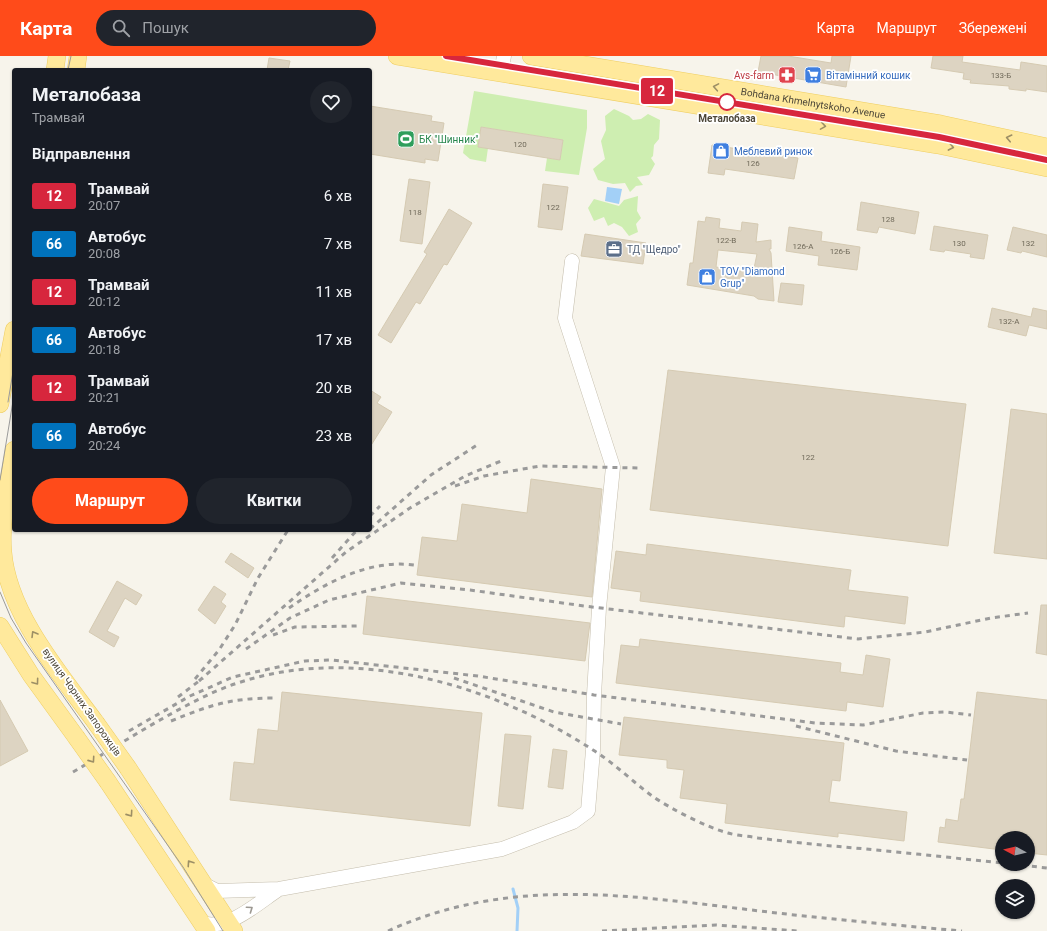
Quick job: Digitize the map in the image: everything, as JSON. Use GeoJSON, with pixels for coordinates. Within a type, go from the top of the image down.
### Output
{"type":"FeatureCollection","features":[{"type":"Feature","properties":{"kind":"main road"},"geometry":{"type":"LineString","coordinates":[[55,68],[57,56]]}},
{"type":"Feature","properties":{"kind":"main road"},"geometry":{"type":"LineString","coordinates":[[76,68],[78,56]]}},
{"type":"Feature","properties":{"kind":"main road","name":"Bohdana Khmelnytskoho Avenue"},"geometry":{"type":"LineString","coordinates":[[397,56],[852,130],[938,145],[1047,168]]}},
{"type":"Feature","properties":{"kind":"main road","name":"Bohdana Khmelnytskoho Avenue"},"geometry":{"type":"LineString","coordinates":[[531,56],[976,130],[1047,147]]}},
{"type":"Feature","properties":{"kind":"main road"},"geometry":{"type":"LineString","coordinates":[[0,404],[12,341]]}},
{"type":"Feature","properties":{"kind":"main road","name":"вулиця Чорних Запорожців"},"geometry":{"type":"LineString","coordinates":[[12,465],[2,540],[7,577],[20,607],[36,636],[128,768],[231,927]]}},
{"type":"Feature","properties":{"kind":"main road"},"geometry":{"type":"LineString","coordinates":[[0,626],[31,675],[108,782],[204,927]]}},
{"type":"Feature","properties":{"kind":"street"},"geometry":{"type":"LineString","coordinates":[[501,73],[504,56]]}},
{"type":"Feature","properties":{"kind":"street"},"geometry":{"type":"LineString","coordinates":[[598,89],[601,68]]}},
{"type":"Feature","properties":{"kind":"street"},"geometry":{"type":"LineString","coordinates":[[852,130],[854,109]]}},
{"type":"Feature","properties":{"kind":"street"},"geometry":{"type":"LineString","coordinates":[[205,885],[217,891],[280,888],[502,849],[573,822],[588,811],[593,750],[594,694],[599,608],[613,467],[565,318],[572,261]]}},
{"type":"Feature","properties":{"kind":"street"},"geometry":{"type":"LineString","coordinates":[[204,927],[231,927],[280,888]]}},
{"type":"Feature","properties":{"kind":"green space"},"geometry":{"type":"Polygon","coordinates":[[[474,91],[587,110],[587,128],[579,175],[545,171],[547,158],[560,160],[563,140],[481,127],[478,147],[488,148],[486,162],[470,159],[463,153],[474,91]]]}},
{"type":"Feature","properties":{"kind":"green space"},"geometry":{"type":"Polygon","coordinates":[[[614,109],[629,116],[633,120],[641,119],[648,114],[660,120],[659,139],[654,145],[653,156],[651,158],[655,164],[649,175],[637,177],[643,185],[636,186],[630,192],[625,183],[613,184],[598,180],[593,169],[605,159],[601,141],[606,130],[605,116],[614,109]]]}},
{"type":"Feature","properties":{"kind":"green space"},"geometry":{"type":"Polygon","coordinates":[[[638,196],[637,211],[641,218],[636,224],[638,232],[629,236],[622,227],[614,223],[608,226],[604,217],[594,221],[588,208],[594,199],[619,206],[624,200],[638,196]]]}},
{"type":"Feature","properties":{"kind":"water"},"geometry":{"type":"Polygon","coordinates":[[[607,187],[622,189],[619,204],[605,201],[607,187]]]}},
{"type":"Feature","properties":{"kind":"building"},"geometry":{"type":"Polygon","coordinates":[[[761,56],[788,56],[831,63],[832,56],[851,56],[846,87],[758,72],[761,56]]]}},
{"type":"Feature","properties":{"kind":"building"},"geometry":{"type":"Polygon","coordinates":[[[933,56],[963,56],[962,62],[1020,70],[1021,62],[1047,66],[1047,92],[1026,89],[1026,91],[1009,89],[1009,86],[970,83],[971,80],[963,79],[964,73],[931,68],[933,56]]]}},
{"type":"Feature","properties":{"kind":"building"},"geometry":{"type":"Polygon","coordinates":[[[269,58],[290,61],[288,68],[267,68],[269,58]]]}},
{"type":"Feature","properties":{"kind":"building","name":"БК \"Шинник\""},"geometry":{"type":"Polygon","coordinates":[[[372,106],[432,116],[431,121],[444,123],[438,161],[425,159],[425,163],[372,154],[372,106]]]}},
{"type":"Feature","properties":{"kind":"building"},"geometry":{"type":"Polygon","coordinates":[[[481,127],[563,140],[560,160],[478,147],[481,127]]]}},
{"type":"Feature","properties":{"kind":"building"},"geometry":{"type":"Polygon","coordinates":[[[712,145],[798,158],[794,179],[725,169],[724,175],[708,173],[712,145]]]}},
{"type":"Feature","properties":{"kind":"building"},"geometry":{"type":"Polygon","coordinates":[[[409,179],[430,182],[422,244],[400,241],[409,179]]]}},
{"type":"Feature","properties":{"kind":"building"},"geometry":{"type":"Polygon","coordinates":[[[543,184],[568,187],[562,230],[538,227],[543,184]]]}},
{"type":"Feature","properties":{"kind":"building"},"geometry":{"type":"Polygon","coordinates":[[[861,202],[919,212],[915,234],[879,227],[877,233],[857,230],[861,202]]]}},
{"type":"Feature","properties":{"kind":"building"},"geometry":{"type":"Polygon","coordinates":[[[449,209],[472,223],[447,265],[444,264],[420,304],[416,302],[391,343],[378,335],[427,254],[424,252],[449,209]]]}},
{"type":"Feature","properties":{"kind":"building"},"geometry":{"type":"Polygon","coordinates":[[[706,217],[720,219],[719,228],[741,231],[742,222],[758,224],[756,242],[771,240],[771,249],[769,249],[771,253],[774,301],[758,299],[754,296],[687,285],[690,263],[693,263],[698,221],[705,222],[706,217]],[[718,250],[716,267],[753,273],[757,254],[718,250]]]}},
{"type":"Feature","properties":{"kind":"building"},"geometry":{"type":"Polygon","coordinates":[[[934,226],[988,235],[984,259],[970,257],[971,254],[945,250],[944,252],[930,250],[934,226]]]}},
{"type":"Feature","properties":{"kind":"building"},"geometry":{"type":"Polygon","coordinates":[[[789,227],[822,232],[821,241],[860,247],[857,270],[818,265],[819,256],[786,251],[789,227]]]}},
{"type":"Feature","properties":{"kind":"building"},"geometry":{"type":"Polygon","coordinates":[[[1013,227],[1047,235],[1047,257],[1022,251],[1021,253],[1007,250],[1013,227]]]}},
{"type":"Feature","properties":{"kind":"building","name":"ТД \"Щедро\""},"geometry":{"type":"Polygon","coordinates":[[[585,234],[646,243],[643,264],[581,256],[585,234]]]}},
{"type":"Feature","properties":{"kind":"building"},"geometry":{"type":"Polygon","coordinates":[[[781,283],[804,285],[802,305],[778,302],[781,283]]]}},
{"type":"Feature","properties":{"kind":"building"},"geometry":{"type":"Polygon","coordinates":[[[992,308],[1031,317],[1033,308],[1047,311],[1047,329],[1029,325],[1026,336],[988,327],[992,308]]]}},
{"type":"Feature","properties":{"kind":"building"},"geometry":{"type":"Polygon","coordinates":[[[668,370],[966,404],[948,546],[650,510],[668,370]]]}},
{"type":"Feature","properties":{"kind":"building"},"geometry":{"type":"Polygon","coordinates":[[[372,391],[381,397],[377,403],[392,412],[372,444],[372,391]]]}},
{"type":"Feature","properties":{"kind":"building"},"geometry":{"type":"Polygon","coordinates":[[[1011,409],[1047,414],[1047,559],[994,553],[1011,409]]]}},
{"type":"Feature","properties":{"kind":"building"},"geometry":{"type":"Polygon","coordinates":[[[531,479],[602,489],[592,597],[417,575],[422,537],[457,541],[462,504],[527,513],[531,479]]]}},
{"type":"Feature","properties":{"kind":"building"},"geometry":{"type":"Polygon","coordinates":[[[647,544],[851,570],[848,590],[908,597],[905,624],[845,616],[844,627],[640,601],[641,592],[611,588],[616,551],[646,555],[647,544]]]}},
{"type":"Feature","properties":{"kind":"building"},"geometry":{"type":"Polygon","coordinates":[[[231,553],[254,568],[248,578],[225,562],[231,553]]]}},
{"type":"Feature","properties":{"kind":"building"},"geometry":{"type":"Polygon","coordinates":[[[117,581],[142,595],[136,605],[125,598],[107,631],[119,637],[114,647],[89,632],[117,581]]]}},
{"type":"Feature","properties":{"kind":"building"},"geometry":{"type":"Polygon","coordinates":[[[214,586],[226,594],[221,602],[226,606],[215,624],[198,610],[214,586]]]}},
{"type":"Feature","properties":{"kind":"building"},"geometry":{"type":"Polygon","coordinates":[[[367,596],[590,623],[585,661],[363,634],[367,596]]]}},
{"type":"Feature","properties":{"kind":"building"},"geometry":{"type":"Polygon","coordinates":[[[1041,605],[1047,605],[1047,655],[1036,653],[1041,605]]]}},
{"type":"Feature","properties":{"kind":"building"},"geometry":{"type":"Polygon","coordinates":[[[640,639],[841,663],[840,672],[863,675],[866,655],[890,659],[883,707],[847,702],[846,711],[616,683],[621,645],[639,647],[640,639]]]}},
{"type":"Feature","properties":{"kind":"building"},"geometry":{"type":"Polygon","coordinates":[[[282,692],[482,713],[470,826],[230,800],[234,762],[254,764],[258,729],[278,731],[282,692]]]}},
{"type":"Feature","properties":{"kind":"building"},"geometry":{"type":"Polygon","coordinates":[[[977,692],[1047,700],[1047,855],[1035,854],[1035,831],[995,831],[995,849],[938,842],[940,827],[945,828],[946,819],[958,821],[961,799],[964,799],[977,692]]]}},
{"type":"Feature","properties":{"kind":"building"},"geometry":{"type":"Polygon","coordinates":[[[0,700],[28,751],[0,766],[0,700]]]}},
{"type":"Feature","properties":{"kind":"building"},"geometry":{"type":"Polygon","coordinates":[[[624,717],[844,743],[840,781],[832,780],[829,802],[907,812],[904,841],[838,833],[838,837],[725,823],[727,804],[680,798],[684,770],[667,768],[667,760],[619,755],[624,717]]]}},
{"type":"Feature","properties":{"kind":"building"},"geometry":{"type":"Polygon","coordinates":[[[505,734],[531,736],[523,809],[498,806],[505,734]]]}},
{"type":"Feature","properties":{"kind":"building"},"geometry":{"type":"Polygon","coordinates":[[[553,749],[567,751],[563,789],[548,787],[553,749]]]}},
{"type":"Feature","properties":{"kind":"waterway"},"geometry":{"type":"LineString","coordinates":[[513,889],[518,908],[517,931]]}},
{"type":"Feature","properties":{"kind":"tram line"},"geometry":{"type":"LineString","coordinates":[[68,68],[71,56]]}},
{"type":"Feature","properties":{"kind":"tram line"},"geometry":{"type":"LineString","coordinates":[[446,56],[939,137],[1047,160]]}},
{"type":"Feature","properties":{"kind":"tram line","name":"12"},"geometry":{"type":"LineString","coordinates":[[446,56],[939,137],[1047,160]]}},
{"type":"Feature","properties":{"kind":"tram line"},"geometry":{"type":"LineString","coordinates":[[8,402],[12,378]]}},
{"type":"Feature","properties":{"kind":"tram line"},"geometry":{"type":"LineString","coordinates":[[0,480],[12,407]]}},
{"type":"Feature","properties":{"kind":"tram line"},"geometry":{"type":"LineString","coordinates":[[0,592],[11,618],[26,643],[183,867],[223,931]]}},
{"type":"Feature","properties":{"kind":"railway"},"geometry":{"type":"LineString","coordinates":[[372,527],[431,475],[477,445]]}},
{"type":"Feature","properties":{"kind":"railway"},"geometry":{"type":"LineString","coordinates":[[199,681],[346,552],[410,508],[465,476],[501,461]]}},
{"type":"Feature","properties":{"kind":"railway"},"geometry":{"type":"LineString","coordinates":[[455,486],[484,476],[540,466],[639,468]]}},
{"type":"Feature","properties":{"kind":"railway"},"geometry":{"type":"LineString","coordinates":[[372,514],[380,506]]}},
{"type":"Feature","properties":{"kind":"railway"},"geometry":{"type":"LineString","coordinates":[[195,679],[219,650],[235,625],[258,578],[287,532]]}},
{"type":"Feature","properties":{"kind":"railway"},"geometry":{"type":"LineString","coordinates":[[332,558],[355,532]]}},
{"type":"Feature","properties":{"kind":"railway"},"geometry":{"type":"LineString","coordinates":[[289,608],[317,590],[364,569],[397,564],[414,565]]}},
{"type":"Feature","properties":{"kind":"railway"},"geometry":{"type":"LineString","coordinates":[[246,649],[290,618],[329,600],[401,583],[470,590],[584,606],[858,639],[925,632],[991,618],[1028,613]]}},
{"type":"Feature","properties":{"kind":"railway"},"geometry":{"type":"LineString","coordinates":[[273,635],[295,627],[359,626]]}},
{"type":"Feature","properties":{"kind":"railway"},"geometry":{"type":"LineString","coordinates":[[129,731],[190,696],[233,677],[305,661],[331,660],[478,676],[594,695],[815,723],[863,725],[923,713],[946,712],[971,715]]}},
{"type":"Feature","properties":{"kind":"railway"},"geometry":{"type":"LineString","coordinates":[[73,772],[159,721],[212,693],[259,677],[308,669],[358,668],[408,675],[458,687],[505,704],[551,725],[593,750],[652,796],[669,806],[699,822],[728,833],[758,838],[995,862]]}},
{"type":"Feature","properties":{"kind":"railway"},"geometry":{"type":"LineString","coordinates":[[178,697],[203,678]]}},
{"type":"Feature","properties":{"kind":"railway"},"geometry":{"type":"LineString","coordinates":[[454,678],[554,712],[621,724]]}},
{"type":"Feature","properties":{"kind":"railway"},"geometry":{"type":"LineString","coordinates":[[171,721],[209,707],[233,701],[274,698]]}},
{"type":"Feature","properties":{"kind":"railway"},"geometry":{"type":"LineString","coordinates":[[796,726],[896,751],[967,760]]}},
{"type":"Feature","properties":{"kind":"railway"},"geometry":{"type":"LineString","coordinates":[[1035,867],[1047,868]]}},
{"type":"Feature","properties":{"kind":"railway"},"geometry":{"type":"LineString","coordinates":[[388,931],[434,913],[480,902],[526,896],[572,894],[665,900],[810,917],[962,931]]}},
{"type":"Feature","properties":{"kind":"railway"},"geometry":{"type":"LineString","coordinates":[[602,931],[716,925],[797,931]]}},
{"type":"Feature","properties":{"kind":"place","name":"Avs-farm"},"geometry":{"type":"Point","coordinates":[787,75]}},
{"type":"Feature","properties":{"kind":"place","name":"Вітамінний кошик"},"geometry":{"type":"Point","coordinates":[813,75]}},
{"type":"Feature","properties":{"kind":"place","name":"Металобаза"},"geometry":{"type":"Point","coordinates":[727,102]}},
{"type":"Feature","properties":{"kind":"place","name":"БК \"Шинник\""},"geometry":{"type":"Point","coordinates":[406,139]}},
{"type":"Feature","properties":{"kind":"place","name":"Меблевий ринок"},"geometry":{"type":"Point","coordinates":[721,151]}},
{"type":"Feature","properties":{"kind":"place","name":"ТД \"Щедро\""},"geometry":{"type":"Point","coordinates":[614,249]}},
{"type":"Feature","properties":{"kind":"place","name":"TOV \"Diamond Grup\""},"geometry":{"type":"Point","coordinates":[707,277]}}]}
